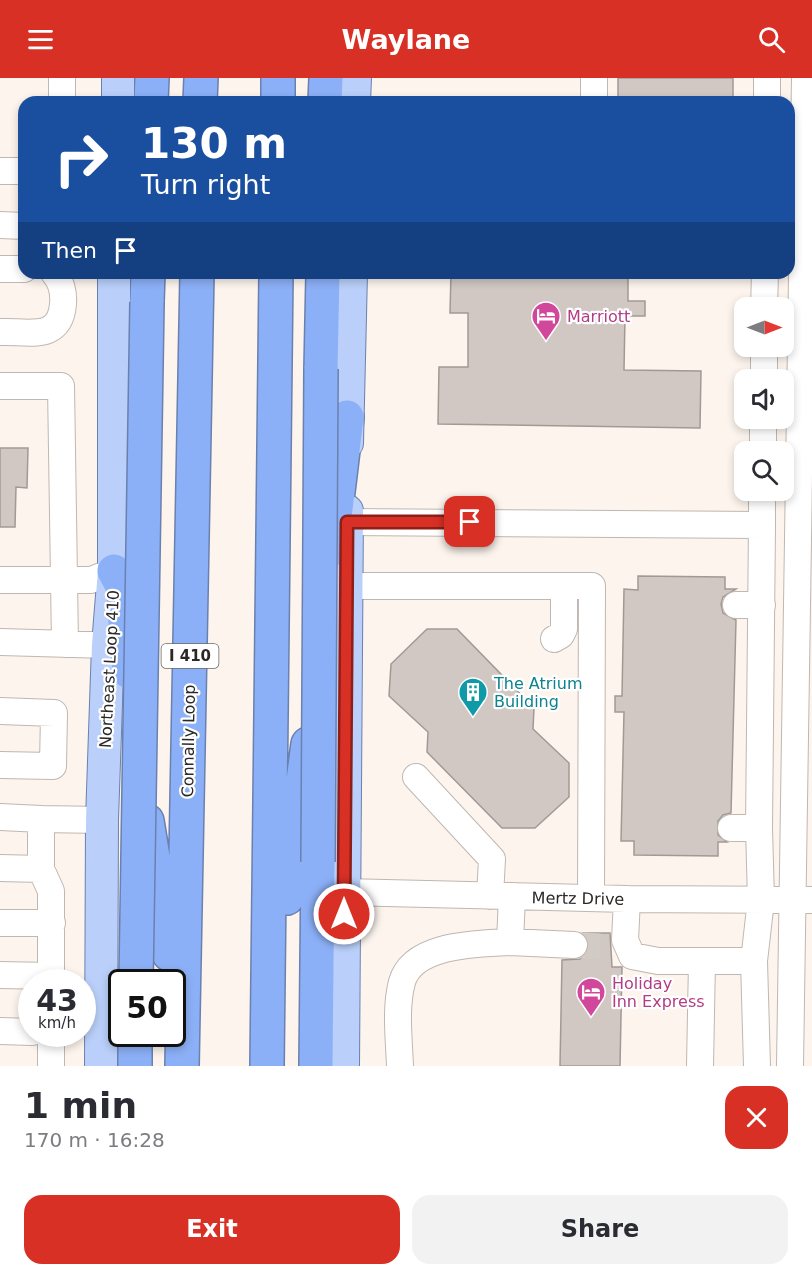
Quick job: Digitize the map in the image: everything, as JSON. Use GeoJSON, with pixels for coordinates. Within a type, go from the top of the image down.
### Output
{"type":"FeatureCollection","features":[{"type":"Feature","properties":{"kind":"highway"},"geometry":{"type":"LineString","coordinates":[[151,96],[152,78]]}},
{"type":"Feature","properties":{"kind":"highway"},"geometry":{"type":"LineString","coordinates":[[200,96],[201,78]]}},
{"type":"Feature","properties":{"kind":"highway"},"geometry":{"type":"LineString","coordinates":[[278,78],[278,96]]}},
{"type":"Feature","properties":{"kind":"highway"},"geometry":{"type":"LineString","coordinates":[[326,78],[326,96]]}},
{"type":"Feature","properties":{"kind":"highway","name":"Connally Loop"},"geometry":{"type":"LineString","coordinates":[[182,1053],[197,279]]}},
{"type":"Feature","properties":{"kind":"highway"},"geometry":{"type":"LineString","coordinates":[[267,1051],[276,279]]}},
{"type":"Feature","properties":{"kind":"highway"},"geometry":{"type":"LineString","coordinates":[[316,1066],[323,279]]}},
{"type":"Feature","properties":{"kind":"highway"},"geometry":{"type":"LineString","coordinates":[[136,969],[147,287]]}},
{"type":"Feature","properties":{"kind":"highway"},"geometry":{"type":"LineString","coordinates":[[267,1051],[307,752],[347,417]]}},
{"type":"Feature","properties":{"kind":"highway"},"geometry":{"type":"LineString","coordinates":[[114,571],[122,586],[138,761],[182,1053]]}},
{"type":"Feature","properties":{"kind":"highway"},"geometry":{"type":"LineString","coordinates":[[135,1047],[135,1066]]}},
{"type":"Feature","properties":{"kind":"main road"},"geometry":{"type":"LineString","coordinates":[[118,78],[118,96]]}},
{"type":"Feature","properties":{"kind":"main road"},"geometry":{"type":"LineString","coordinates":[[354,96],[355,78]]}},
{"type":"Feature","properties":{"kind":"main road","name":"Northeast Loop 410"},"geometry":{"type":"LineString","coordinates":[[101,1066],[102,820],[108,645],[114,571],[114,279]]}},
{"type":"Feature","properties":{"kind":"main road"},"geometry":{"type":"LineString","coordinates":[[343,1066],[347,417],[351,279]]}},
{"type":"Feature","properties":{"kind":"street"},"geometry":{"type":"LineString","coordinates":[[62,78],[62,96]]}},
{"type":"Feature","properties":{"kind":"street"},"geometry":{"type":"LineString","coordinates":[[594,78],[594,96]]}},
{"type":"Feature","properties":{"kind":"street"},"geometry":{"type":"LineString","coordinates":[[767,78],[767,96]]}},
{"type":"Feature","properties":{"kind":"street"},"geometry":{"type":"LineString","coordinates":[[790,1066],[802,900],[805,78]]}},
{"type":"Feature","properties":{"kind":"street"},"geometry":{"type":"LineString","coordinates":[[0,171],[18,171]]}},
{"type":"Feature","properties":{"kind":"street"},"geometry":{"type":"LineString","coordinates":[[0,225],[18,226]]}},
{"type":"Feature","properties":{"kind":"street"},"geometry":{"type":"LineString","coordinates":[[0,269],[18,269]]}},
{"type":"Feature","properties":{"kind":"street"},"geometry":{"type":"LineString","coordinates":[[0,332],[51,331],[59,324],[63,302],[59,279]]}},
{"type":"Feature","properties":{"kind":"street"},"geometry":{"type":"LineString","coordinates":[[764,297],[765,279]]}},
{"type":"Feature","properties":{"kind":"street"},"geometry":{"type":"LineString","coordinates":[[0,386],[61,386],[65,644]]}},
{"type":"Feature","properties":{"kind":"street"},"geometry":{"type":"LineString","coordinates":[[757,1066],[754,961],[761,900],[759,828],[762,501]]}},
{"type":"Feature","properties":{"kind":"street"},"geometry":{"type":"LineString","coordinates":[[347,522],[762,525]]}},
{"type":"Feature","properties":{"kind":"street"},"geometry":{"type":"LineString","coordinates":[[0,580],[91,580],[114,571]]}},
{"type":"Feature","properties":{"kind":"street"},"geometry":{"type":"LineString","coordinates":[[346,586],[592,586],[591,898]]}},
{"type":"Feature","properties":{"kind":"street"},"geometry":{"type":"LineString","coordinates":[[554,639],[564,629],[564,586]]}},
{"type":"Feature","properties":{"kind":"street"},"geometry":{"type":"LineString","coordinates":[[736,605],[762,605]]}},
{"type":"Feature","properties":{"kind":"street"},"geometry":{"type":"LineString","coordinates":[[0,642],[108,645]]}},
{"type":"Feature","properties":{"kind":"street"},"geometry":{"type":"LineString","coordinates":[[0,711],[54,713],[53,766],[0,765]]}},
{"type":"Feature","properties":{"kind":"street"},"geometry":{"type":"LineString","coordinates":[[416,777],[492,859],[510,942]]}},
{"type":"Feature","properties":{"kind":"street"},"geometry":{"type":"LineString","coordinates":[[0,817],[102,820]]}},
{"type":"Feature","properties":{"kind":"street"},"geometry":{"type":"LineString","coordinates":[[41,819],[41,868],[51,891],[51,969]]}},
{"type":"Feature","properties":{"kind":"street"},"geometry":{"type":"LineString","coordinates":[[731,828],[759,828]]}},
{"type":"Feature","properties":{"kind":"street"},"geometry":{"type":"LineString","coordinates":[[0,868],[41,868]]}},
{"type":"Feature","properties":{"kind":"street","name":"Mertz Drive"},"geometry":{"type":"LineString","coordinates":[[344,892],[627,899],[802,900]]}},
{"type":"Feature","properties":{"kind":"street"},"geometry":{"type":"LineString","coordinates":[[627,899],[625,940],[620,947],[632,956],[658,961],[754,961]]}},
{"type":"Feature","properties":{"kind":"street"},"geometry":{"type":"LineString","coordinates":[[0,923],[52,923]]}},
{"type":"Feature","properties":{"kind":"street"},"geometry":{"type":"LineString","coordinates":[[400,1066],[399,1012],[403,980],[410,967],[454,946],[510,942],[573,945]]}},
{"type":"Feature","properties":{"kind":"street"},"geometry":{"type":"LineString","coordinates":[[700,1066],[702,961]]}},
{"type":"Feature","properties":{"kind":"street"},"geometry":{"type":"LineString","coordinates":[[0,975],[18,976]]}},
{"type":"Feature","properties":{"kind":"street"},"geometry":{"type":"LineString","coordinates":[[0,1031],[18,1032]]}},
{"type":"Feature","properties":{"kind":"street"},"geometry":{"type":"LineString","coordinates":[[51,1047],[51,1066]]}},
{"type":"Feature","properties":{"kind":"building"},"geometry":{"type":"Polygon","coordinates":[[[618,78],[733,78],[733,96],[618,96],[618,78]]]}},
{"type":"Feature","properties":{"kind":"building","name":"Marriott"},"geometry":{"type":"Polygon","coordinates":[[[451,279],[628,279],[628,301],[645,301],[645,316],[625,316],[624,370],[701,371],[700,428],[438,424],[439,367],[468,367],[468,313],[450,313],[451,279]]]}},
{"type":"Feature","properties":{"kind":"building"},"geometry":{"type":"Polygon","coordinates":[[[0,448],[28,448],[27,488],[16,487],[15,527],[0,527],[0,448]]]}},
{"type":"Feature","properties":{"kind":"building"},"geometry":{"type":"Polygon","coordinates":[[[638,576],[725,577],[725,589],[736,589],[723,597],[721,604],[723,613],[736,620],[731,813],[723,815],[718,821],[718,835],[727,842],[718,842],[718,856],[634,855],[634,841],[621,841],[624,712],[615,712],[615,696],[622,696],[624,589],[638,590],[638,576]]]}},
{"type":"Feature","properties":{"kind":"building","name":"The Atrium Building"},"geometry":{"type":"Polygon","coordinates":[[[427,629],[457,629],[534,708],[533,729],[569,763],[569,797],[535,828],[502,828],[427,752],[428,732],[389,696],[391,664],[427,629]]]}},
{"type":"Feature","properties":{"kind":"building","name":"Holiday Inn Express"},"geometry":{"type":"Polygon","coordinates":[[[583,933],[610,933],[612,967],[622,967],[620,1066],[560,1066],[562,960],[580,959],[586,954],[589,945],[583,933]]]}},
{"type":"Feature","properties":{"kind":"tunnel"},"geometry":{"type":"LineString","coordinates":[[574,945],[612,947]]}},
{"type":"Feature","properties":{"kind":"place","name":"Marriott"},"geometry":{"type":"Point","coordinates":[546,342]}},
{"type":"Feature","properties":{"kind":"place","name":"The Atrium Building"},"geometry":{"type":"Point","coordinates":[473,718]}},
{"type":"Feature","properties":{"kind":"place","name":"Holiday Inn Express"},"geometry":{"type":"Point","coordinates":[591,1018]}},
{"type":"Feature","properties":{"kind":"route"},"geometry":{"type":"LineString","coordinates":[[344,914],[347,522],[470,522]]}}]}
